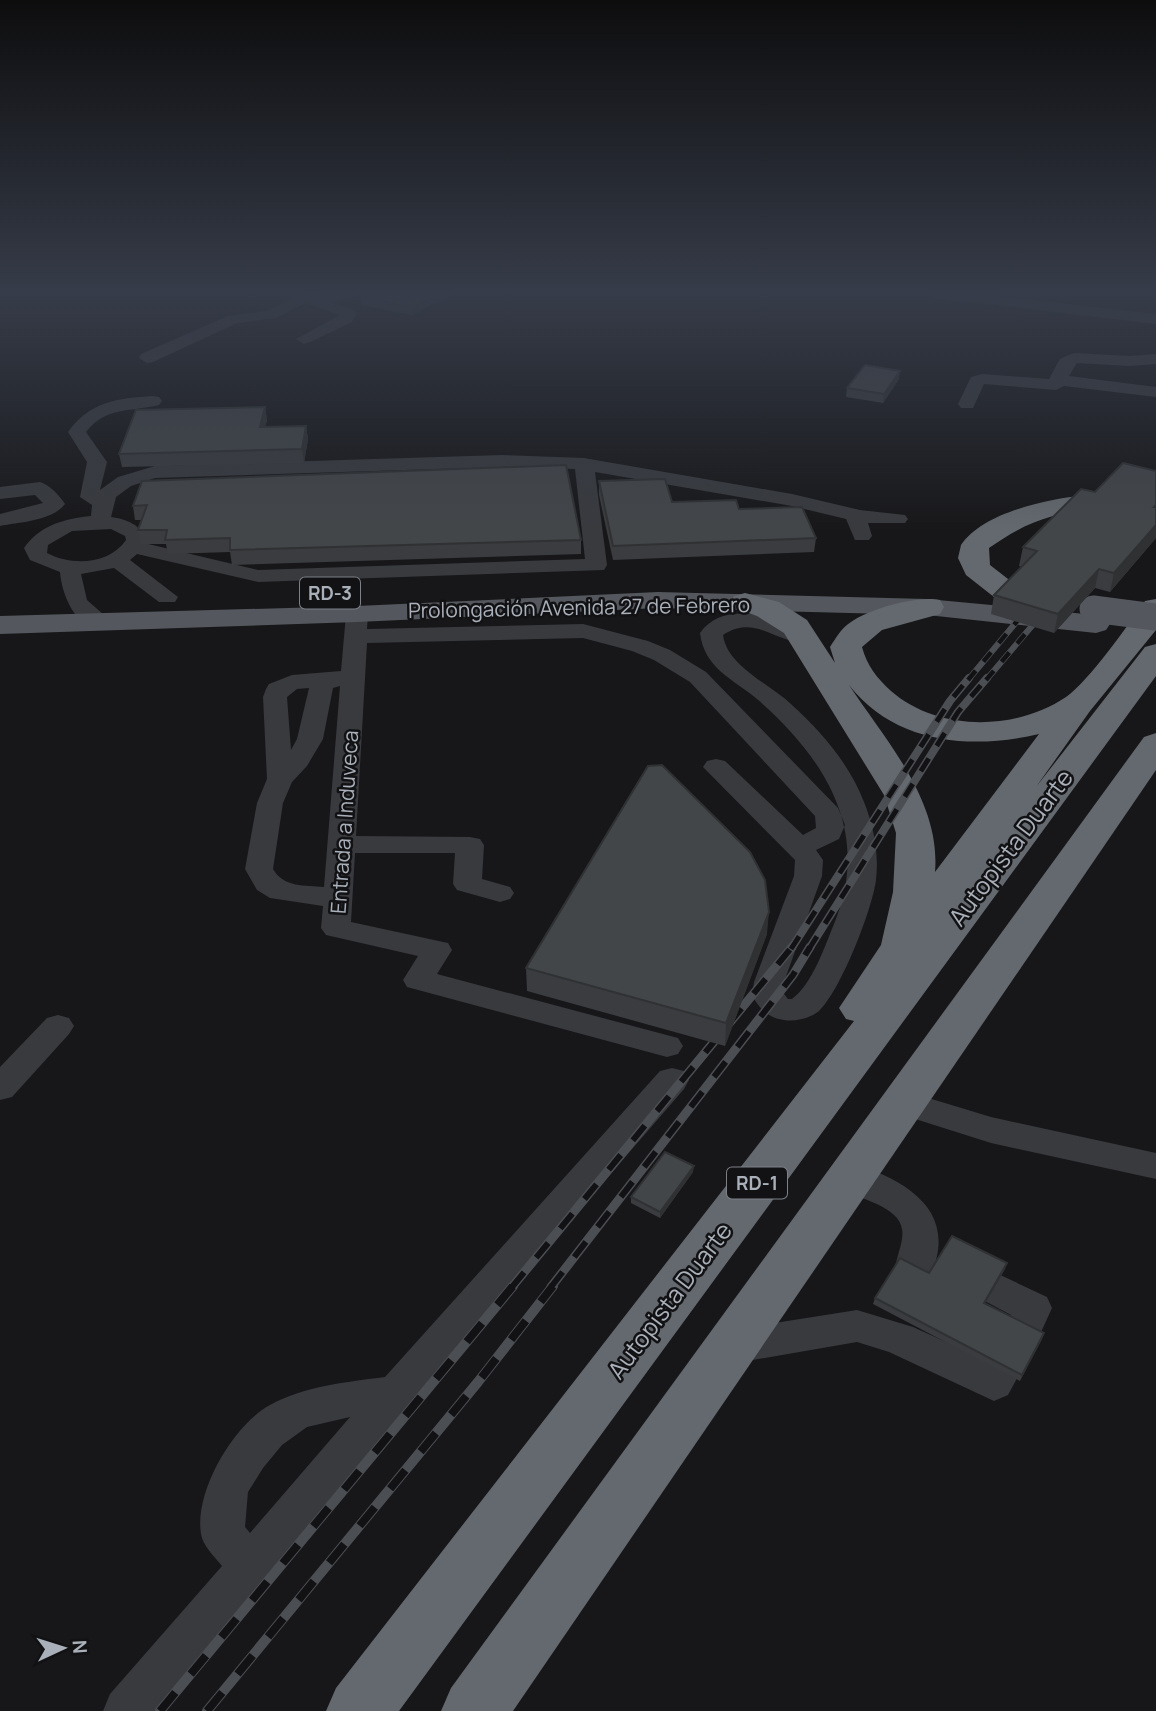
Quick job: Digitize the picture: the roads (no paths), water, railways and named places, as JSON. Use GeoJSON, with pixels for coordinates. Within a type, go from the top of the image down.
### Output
{"type":"FeatureCollection","features":[{"type":"Feature","properties":{"kind":"highway"},"geometry":{"type":"LineString","coordinates":[[1019,603],[976,569],[973,558],[975,545],[993,531],[1036,513],[1062,505],[1083,503],[1118,506],[1156,516]]}},
{"type":"Feature","properties":{"kind":"highway"},"geometry":{"type":"LineString","coordinates":[[745,602],[784,617],[803,637],[902,795],[915,833],[914,883],[901,946]]}},
{"type":"Feature","properties":{"kind":"highway"},"geometry":{"type":"LineString","coordinates":[[929,607],[867,624],[857,630],[846,647],[855,672],[877,698],[902,715],[932,727],[962,733],[993,731],[1046,720],[1080,703]]}},
{"type":"Feature","properties":{"kind":"highway"},"geometry":{"type":"LineString","coordinates":[[830,1087],[863,1001],[1080,703],[1126,649],[1156,608]]}},
{"type":"Feature","properties":{"kind":"highway","name":"Autopista Duarte"},"geometry":{"type":"LineString","coordinates":[[359,1711],[1156,654]]}},
{"type":"Feature","properties":{"kind":"highway"},"geometry":{"type":"LineString","coordinates":[[474,1711],[1156,744]]}},
{"type":"Feature","properties":{"kind":"main road","name":"Prolongación Avenida 27 de Febrero"},"geometry":{"type":"LineString","coordinates":[[0,625],[101,622],[357,625],[408,601],[743,586],[916,592],[1019,603],[1060,613]]}},
{"type":"Feature","properties":{"kind":"main road","name":"Prolongación Avenida 27 de Febrero"},"geometry":{"type":"LineString","coordinates":[[0,602],[167,597],[745,602],[1060,613],[1095,617],[1156,631]]}},
{"type":"Feature","properties":{"kind":"main road","name":"Prolongación Avenida 27 de Febrero"},"geometry":{"type":"LineString","coordinates":[[1095,617],[1156,617]]}},
{"type":"Feature","properties":{"kind":"street"},"geometry":{"type":"LineString","coordinates":[[967,404],[976,381],[982,379],[1056,385],[1061,373]]}},
{"type":"Feature","properties":{"kind":"street"},"geometry":{"type":"LineString","coordinates":[[1057,380],[1156,392]]}},
{"type":"Feature","properties":{"kind":"street"},"geometry":{"type":"LineString","coordinates":[[153,401],[117,404],[92,412],[77,432],[97,462],[96,474],[89,485],[90,497],[102,512],[115,523],[134,533],[136,540],[124,553],[93,565],[70,567],[46,562],[37,556],[35,548],[40,540],[102,512],[115,484],[155,472],[502,461],[584,464],[792,500],[861,526],[898,519]]}},
{"type":"Feature","properties":{"kind":"street"},"geometry":{"type":"LineString","coordinates":[[309,467],[335,455],[343,446]]}},
{"type":"Feature","properties":{"kind":"street"},"geometry":{"type":"LineString","coordinates":[[124,553],[258,576],[596,565],[584,464]]}},
{"type":"Feature","properties":{"kind":"street"},"geometry":{"type":"LineString","coordinates":[[0,493],[40,488],[55,504],[45,510],[0,520]]}},
{"type":"Feature","properties":{"kind":"street"},"geometry":{"type":"LineString","coordinates":[[124,553],[167,597]]}},
{"type":"Feature","properties":{"kind":"street"},"geometry":{"type":"LineString","coordinates":[[70,567],[74,600],[84,612],[101,622]]}},
{"type":"Feature","properties":{"kind":"street"},"geometry":{"type":"LineString","coordinates":[[716,767],[800,847],[809,860],[808,876],[769,982],[768,996],[785,1010],[801,1009],[808,1006],[817,993],[851,919],[859,892],[862,878],[861,840],[852,800],[816,742],[763,692],[719,660],[711,645],[712,633],[722,624],[739,620],[761,621],[803,637]]}},
{"type":"Feature","properties":{"kind":"street"},"geometry":{"type":"LineString","coordinates":[[357,625],[583,631],[614,637],[662,654],[698,677],[828,814],[831,825],[829,833],[800,847]]}},
{"type":"Feature","properties":{"kind":"street","name":"Entrada a Induveca"},"geometry":{"type":"LineString","coordinates":[[357,625],[342,678],[342,844],[336,928],[437,950],[418,980],[670,1063],[396,1393]]}},
{"type":"Feature","properties":{"kind":"street"},"geometry":{"type":"LineString","coordinates":[[280,779],[298,761],[310,739],[323,685],[342,678]]}},
{"type":"Feature","properties":{"kind":"street"},"geometry":{"type":"LineString","coordinates":[[338,898],[280,892],[267,884],[259,869],[271,803],[280,779],[275,697],[278,690],[292,682],[342,678]]}},
{"type":"Feature","properties":{"kind":"street"},"geometry":{"type":"LineString","coordinates":[[342,844],[470,845],[467,884],[500,893]]}},
{"type":"Feature","properties":{"kind":"street"},"geometry":{"type":"LineString","coordinates":[[0,1088],[58,1026]]}},
{"type":"Feature","properties":{"kind":"street"},"geometry":{"type":"LineString","coordinates":[[902,1102],[991,1130],[1156,1166]]}},
{"type":"Feature","properties":{"kind":"street"},"geometry":{"type":"LineString","coordinates":[[850,1176],[898,1196],[910,1206],[925,1260]]}},
{"type":"Feature","properties":{"kind":"street"},"geometry":{"type":"LineString","coordinates":[[994,1288],[1033,1308],[1023,1329]]}},
{"type":"Feature","properties":{"kind":"street"},"geometry":{"type":"LineString","coordinates":[[730,1347],[881,1321],[899,1339],[994,1383],[1001,1371]]}},
{"type":"Feature","properties":{"kind":"street"},"geometry":{"type":"LineString","coordinates":[[250,1566],[223,1534],[224,1501],[236,1473],[258,1444],[284,1418],[344,1400],[396,1393]]}},
{"type":"Feature","properties":{"kind":"street"},"geometry":{"type":"LineString","coordinates":[[127,1711],[396,1393]]}},
{"type":"Feature","properties":{"kind":"railway"},"geometry":{"type":"LineString","coordinates":[[968,680],[1028,608]]}},
{"type":"Feature","properties":{"kind":"railway"},"geometry":{"type":"LineString","coordinates":[[986,680],[1043,613]]}},
{"type":"Feature","properties":{"kind":"railway"},"geometry":{"type":"LineString","coordinates":[[791,949],[950,701],[969,678]]}},
{"type":"Feature","properties":{"kind":"railway"},"geometry":{"type":"LineString","coordinates":[[809,949],[958,712],[987,678]]}},
{"type":"Feature","properties":{"kind":"railway"},"geometry":{"type":"LineString","coordinates":[[512,1287],[792,947]]}},
{"type":"Feature","properties":{"kind":"railway"},"geometry":{"type":"LineString","coordinates":[[551,1287],[793,975],[810,947]]}},
{"type":"Feature","properties":{"kind":"railway"},"geometry":{"type":"LineString","coordinates":[[160,1711],[513,1286]]}},
{"type":"Feature","properties":{"kind":"railway"},"geometry":{"type":"LineString","coordinates":[[207,1711],[478,1382],[553,1286]]}}]}
